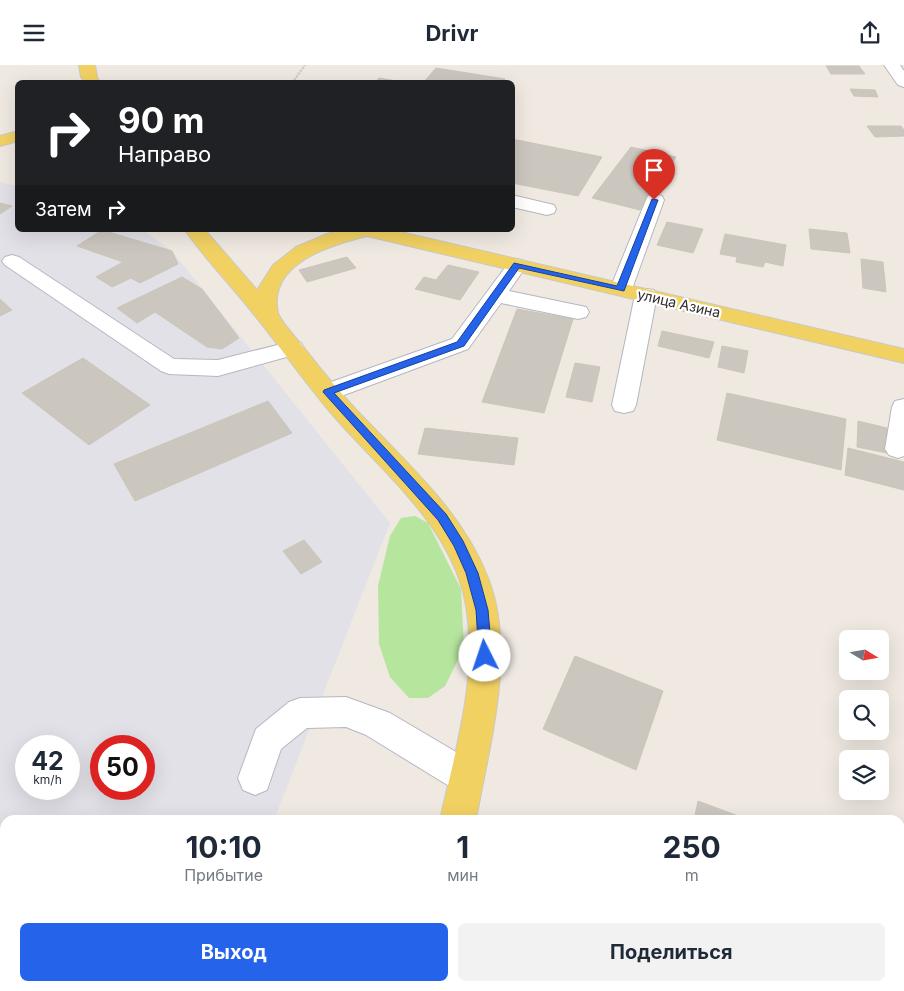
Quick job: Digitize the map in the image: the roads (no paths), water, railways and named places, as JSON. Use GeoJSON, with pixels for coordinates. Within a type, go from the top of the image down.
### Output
{"type":"FeatureCollection","features":[{"type":"Feature","properties":{"kind":"main road"},"geometry":{"type":"LineString","coordinates":[[0,142],[15,137]]}},
{"type":"Feature","properties":{"kind":"main road"},"geometry":{"type":"LineString","coordinates":[[0,142],[15,146]]}},
{"type":"Feature","properties":{"kind":"main road"},"geometry":{"type":"LineString","coordinates":[[197,232],[267,315],[328,392],[442,517],[459,544],[472,573],[482,610],[485,656],[479,706],[459,815]]}},
{"type":"Feature","properties":{"kind":"main road"},"geometry":{"type":"LineString","coordinates":[[267,315],[267,291],[280,269],[303,251],[334,237],[366,232]]}},
{"type":"Feature","properties":{"kind":"main road","name":"улица Азина"},"geometry":{"type":"LineString","coordinates":[[377,232],[904,356]]}},
{"type":"Feature","properties":{"kind":"street"},"geometry":{"type":"LineString","coordinates":[[892,65],[904,82]]}},
{"type":"Feature","properties":{"kind":"street"},"geometry":{"type":"LineString","coordinates":[[620,289],[654,200]]}},
{"type":"Feature","properties":{"kind":"street"},"geometry":{"type":"LineString","coordinates":[[515,202],[547,209]]}},
{"type":"Feature","properties":{"kind":"street"},"geometry":{"type":"LineString","coordinates":[[12,261],[170,366],[218,368],[293,348]]}},
{"type":"Feature","properties":{"kind":"street"},"geometry":{"type":"LineString","coordinates":[[328,392],[460,344],[517,265]]}},
{"type":"Feature","properties":{"kind":"street"},"geometry":{"type":"LineString","coordinates":[[495,295],[578,312]]}},
{"type":"Feature","properties":{"kind":"street"},"geometry":{"type":"LineString","coordinates":[[624,405],[646,295]]}},
{"type":"Feature","properties":{"kind":"street"},"geometry":{"type":"LineString","coordinates":[[898,449],[904,407]]}},
{"type":"Feature","properties":{"kind":"street"},"geometry":{"type":"LineString","coordinates":[[255,778],[268,740],[300,713],[346,712],[378,724],[466,777]]}}]}
